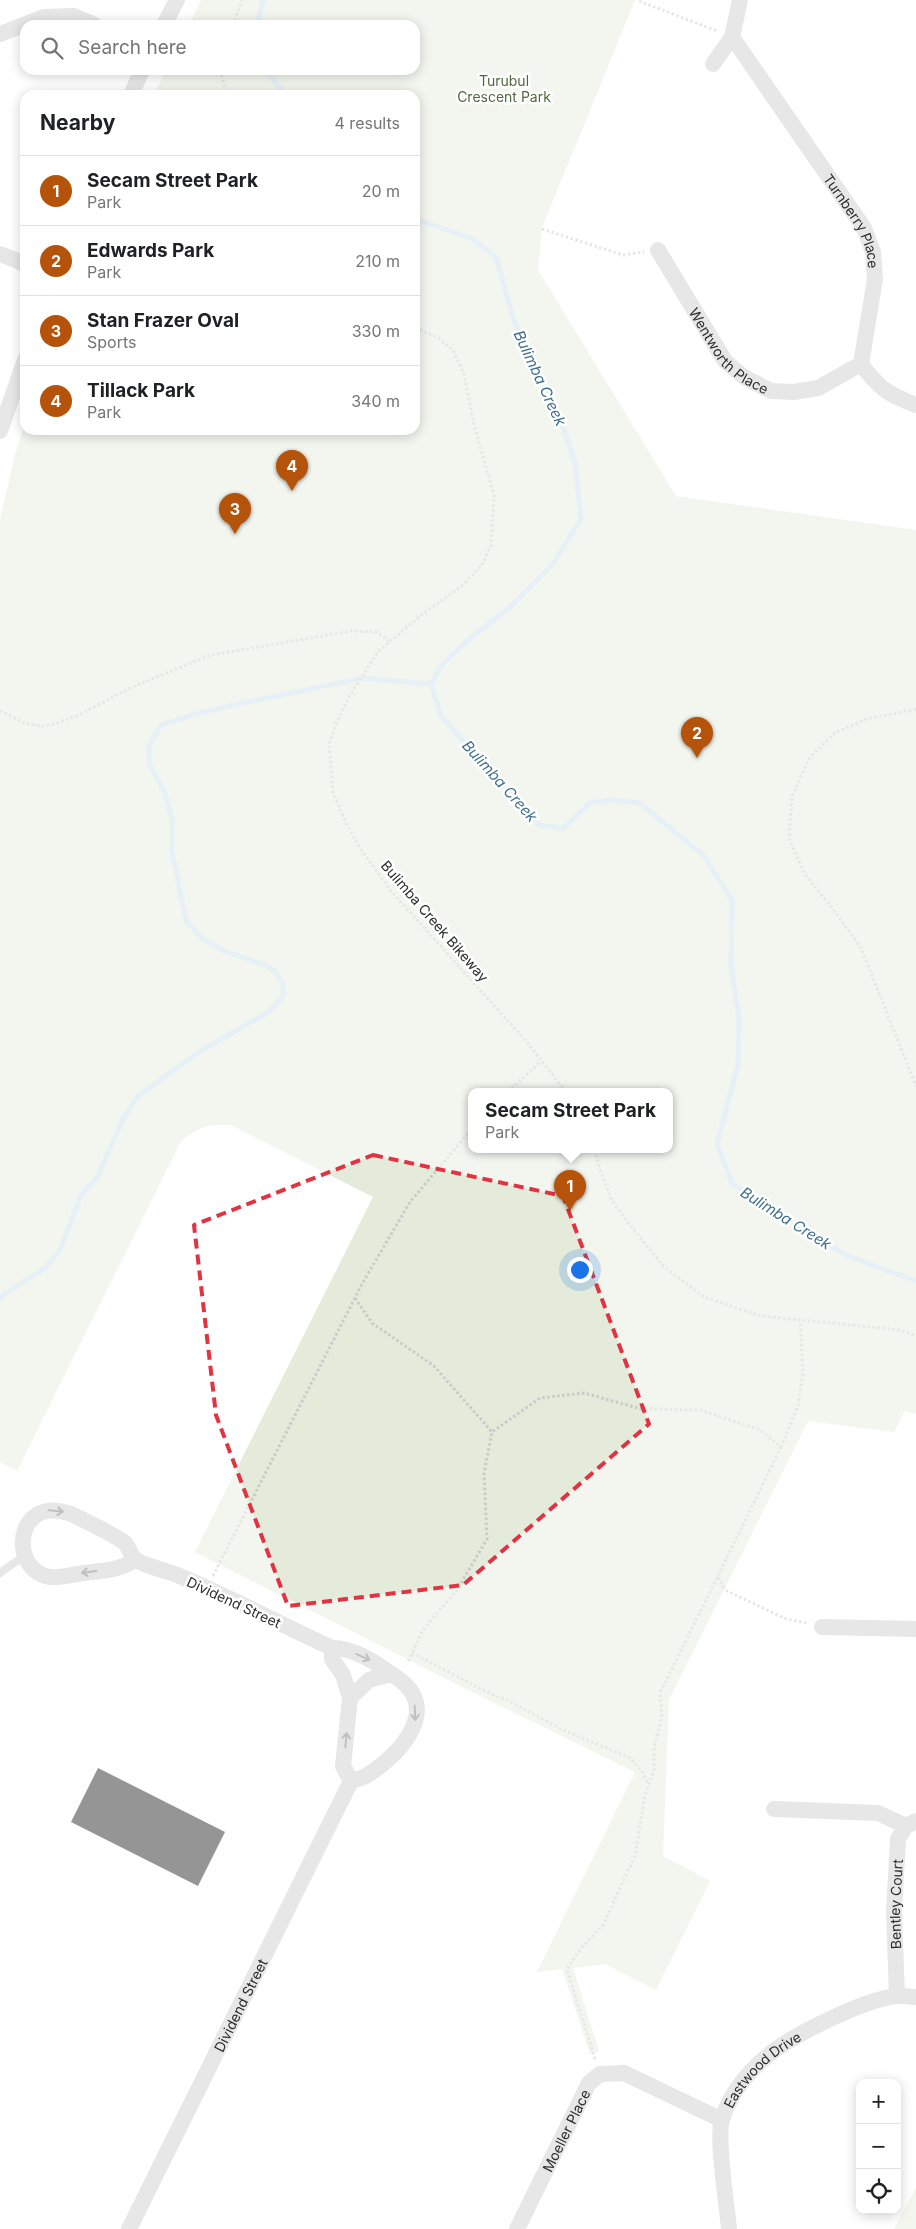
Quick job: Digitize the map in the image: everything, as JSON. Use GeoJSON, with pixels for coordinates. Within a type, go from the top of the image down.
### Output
{"type":"FeatureCollection","features":[{"type":"Feature","properties":{"kind":"street"},"geometry":{"type":"LineString","coordinates":[[167,20],[177,0]]}},
{"type":"Feature","properties":{"kind":"street"},"geometry":{"type":"LineString","coordinates":[[713,64],[732,37],[740,0]]}},
{"type":"Feature","properties":{"kind":"street"},"geometry":{"type":"LineString","coordinates":[[36,20],[44,17],[74,16],[83,20]]}},
{"type":"Feature","properties":{"kind":"street"},"geometry":{"type":"LineString","coordinates":[[0,34],[20,26]]}},
{"type":"Feature","properties":{"kind":"street","name":"Turnberry Place"},"geometry":{"type":"LineString","coordinates":[[732,37],[864,228],[873,252],[875,279],[861,364]]}},
{"type":"Feature","properties":{"kind":"street"},"geometry":{"type":"LineString","coordinates":[[133,90],[140,75]]}},
{"type":"Feature","properties":{"kind":"street","name":"Wentworth Place"},"geometry":{"type":"LineString","coordinates":[[658,250],[725,361],[744,377],[771,391],[794,392],[818,388],[861,364]]}},
{"type":"Feature","properties":{"kind":"street"},"geometry":{"type":"LineString","coordinates":[[0,254],[20,262]]}},
{"type":"Feature","properties":{"kind":"street"},"geometry":{"type":"LineString","coordinates":[[861,364],[876,383],[890,396],[916,406]]}},
{"type":"Feature","properties":{"kind":"street"},"geometry":{"type":"LineString","coordinates":[[0,431],[20,374]]}},
{"type":"Feature","properties":{"kind":"street"},"geometry":{"type":"LineString","coordinates":[[55,1509],[70,1514],[124,1543],[135,1560],[121,1568],[51,1577],[39,1573],[30,1564],[25,1555],[23,1545],[24,1531],[29,1520],[40,1511],[55,1509]]}},
{"type":"Feature","properties":{"kind":"street","name":"Dividend Street"},"geometry":{"type":"LineString","coordinates":[[129,2229],[351,1781],[368,1775],[407,1740],[415,1726],[417,1712],[414,1697],[406,1685],[372,1661],[343,1648],[332,1648],[177,1575],[135,1560]]}},
{"type":"Feature","properties":{"kind":"street"},"geometry":{"type":"LineString","coordinates":[[822,1627],[916,1629]]}},
{"type":"Feature","properties":{"kind":"street"},"geometry":{"type":"LineString","coordinates":[[332,1648],[332,1659],[343,1675],[350,1698],[343,1766],[351,1781]]}},
{"type":"Feature","properties":{"kind":"street"},"geometry":{"type":"LineString","coordinates":[[350,1698],[369,1680],[391,1674]]}},
{"type":"Feature","properties":{"kind":"street"},"geometry":{"type":"LineString","coordinates":[[774,1809],[878,1813],[911,1824]]}},
{"type":"Feature","properties":{"kind":"street","name":"Bentley Court"},"geometry":{"type":"LineString","coordinates":[[897,1996],[894,1912],[898,1839],[911,1824]]}},
{"type":"Feature","properties":{"kind":"street","name":"Eastwood Drive"},"geometry":{"type":"LineString","coordinates":[[729,2229],[721,2143],[722,2120],[741,2082],[767,2056],[805,2032],[855,2007],[897,1996],[916,1997]]}},
{"type":"Feature","properties":{"kind":"street"},"geometry":{"type":"LineString","coordinates":[[600,2074],[624,2073],[722,2120]]}},
{"type":"Feature","properties":{"kind":"street","name":"Moeller Place"},"geometry":{"type":"LineString","coordinates":[[517,2229],[589,2083],[600,2074]]}},
{"type":"Feature","properties":{"kind":"lane"},"geometry":{"type":"LineString","coordinates":[[0,1573],[25,1555]]}},
{"type":"Feature","properties":{"kind":"path"},"geometry":{"type":"LineString","coordinates":[[235,20],[242,0]]}},
{"type":"Feature","properties":{"kind":"path"},"geometry":{"type":"LineString","coordinates":[[638,1],[732,37]]}},
{"type":"Feature","properties":{"kind":"path"},"geometry":{"type":"LineString","coordinates":[[221,75],[226,90]]}},
{"type":"Feature","properties":{"kind":"path"},"geometry":{"type":"LineString","coordinates":[[542,228],[622,255],[658,250]]}},
{"type":"Feature","properties":{"kind":"path","name":"Bulimba Creek Bikeway"},"geometry":{"type":"LineString","coordinates":[[420,330],[437,337],[453,350],[464,374],[474,424],[494,494],[494,521],[491,545],[482,565],[463,585],[420,616],[378,652],[350,695],[329,744],[333,792],[347,825],[364,854],[391,891],[526,1041],[563,1088]]}},
{"type":"Feature","properties":{"kind":"path"},"geometry":{"type":"LineString","coordinates":[[0,711],[27,724],[42,726],[54,724],[79,715],[132,687],[211,655],[352,631],[377,632],[389,641]]}},
{"type":"Feature","properties":{"kind":"path"},"geometry":{"type":"LineString","coordinates":[[916,709],[858,722],[835,733],[810,757],[792,796],[789,838],[804,873],[861,948],[916,1086]]}},
{"type":"Feature","properties":{"kind":"path"},"geometry":{"type":"LineString","coordinates":[[512,1088],[541,1061]]}},
{"type":"Feature","properties":{"kind":"path"},"geometry":{"type":"LineString","coordinates":[[207,1589],[355,1298],[410,1202],[468,1134]]}},
{"type":"Feature","properties":{"kind":"path"},"geometry":{"type":"LineString","coordinates":[[597,1153],[600,1170],[612,1201],[664,1267],[704,1298],[761,1316],[900,1330],[916,1336]]}},
{"type":"Feature","properties":{"kind":"path"},"geometry":{"type":"LineString","coordinates":[[355,1298],[372,1323],[434,1366],[492,1432]]}},
{"type":"Feature","properties":{"kind":"path"},"geometry":{"type":"LineString","coordinates":[[600,2074],[567,1969],[582,1947],[603,1925],[635,1856],[639,1824],[648,1785],[654,1770],[654,1748],[662,1715],[660,1693],[781,1447],[798,1406],[803,1373],[800,1321]]}},
{"type":"Feature","properties":{"kind":"path"},"geometry":{"type":"LineString","coordinates":[[408,1661],[423,1630],[457,1590],[487,1539],[484,1472],[492,1432],[540,1398],[584,1394],[641,1409],[700,1410],[760,1430],[781,1447]]}},
{"type":"Feature","properties":{"kind":"path"},"geometry":{"type":"LineString","coordinates":[[718,1576],[725,1590],[786,1618],[822,1627]]}},
{"type":"Feature","properties":{"kind":"path"},"geometry":{"type":"LineString","coordinates":[[412,1653],[570,1733],[630,1758],[642,1771],[648,1785]]}},
{"type":"Feature","properties":{"kind":"highlighted area"},"geometry":{"type":"Polygon","coordinates":[[[373,1155],[563,1196],[649,1424],[463,1585],[288,1606],[216,1415],[194,1225],[373,1155]]]}},
{"type":"Feature","properties":{"kind":"green space","name":"Turubul Crescent Park"},"geometry":{"type":"Polygon","coordinates":[[[201,0],[635,0],[542,228],[538,270],[676,496],[916,530],[916,1414],[905,1411],[894,1432],[808,1421],[669,1700],[663,1856],[710,1881],[656,1990],[605,1964],[573,1968],[599,2051],[590,2054],[562,1969],[537,1972],[635,1772],[195,1552],[373,1197],[231,1125],[204,1127],[187,1136],[181,1141],[17,1471],[0,1462],[0,520],[15,454],[21,435],[420,435],[420,90],[156,90],[164,75],[420,75],[420,20],[191,20],[201,0]]]}},
{"type":"Feature","properties":{"kind":"green space"},"geometry":{"type":"Polygon","coordinates":[[[916,2187],[916,2229],[894,2229],[916,2187]]]}},
{"type":"Feature","properties":{"kind":"building"},"geometry":{"type":"Polygon","coordinates":[[[98,1768],[225,1832],[198,1886],[71,1822],[98,1768]]]}},
{"type":"Feature","properties":{"kind":"waterway","name":"Bulimba Creek"},"geometry":{"type":"LineString","coordinates":[[258,20],[263,0]]}},
{"type":"Feature","properties":{"kind":"waterway","name":"Bulimba Creek"},"geometry":{"type":"LineString","coordinates":[[270,75],[281,90]]}},
{"type":"Feature","properties":{"kind":"waterway","name":"Bulimba Creek"},"geometry":{"type":"LineString","coordinates":[[420,221],[471,238],[496,257],[514,321],[559,415],[575,463],[581,519],[552,565],[509,608],[469,639],[441,666],[431,684],[441,716],[539,825],[564,828],[590,803],[611,800],[640,803],[704,856],[732,900],[731,967],[739,1018],[738,1065],[717,1144],[732,1183],[793,1224],[848,1256],[916,1281]]}},
{"type":"Feature","properties":{"kind":"waterway"},"geometry":{"type":"LineString","coordinates":[[0,1299],[3,1295],[45,1268],[60,1250],[81,1195],[97,1178],[123,1119],[138,1096],[199,1052],[270,1011],[283,996],[283,984],[276,973],[268,966],[227,952],[203,939],[186,921],[172,852],[172,819],[164,791],[149,763],[149,746],[161,725],[202,712],[362,678],[431,684]]}},
{"type":"Feature","properties":{"kind":"place","name":"Tillack Park"},"geometry":{"type":"Point","coordinates":[292,491]}},
{"type":"Feature","properties":{"kind":"place","name":"Stan Frazer Oval"},"geometry":{"type":"Point","coordinates":[235,534]}},
{"type":"Feature","properties":{"kind":"place","name":"Edwards Park"},"geometry":{"type":"Point","coordinates":[697,758]}},
{"type":"Feature","properties":{"kind":"place","name":"Secam Street Park"},"geometry":{"type":"Point","coordinates":[570,1211]}}]}
